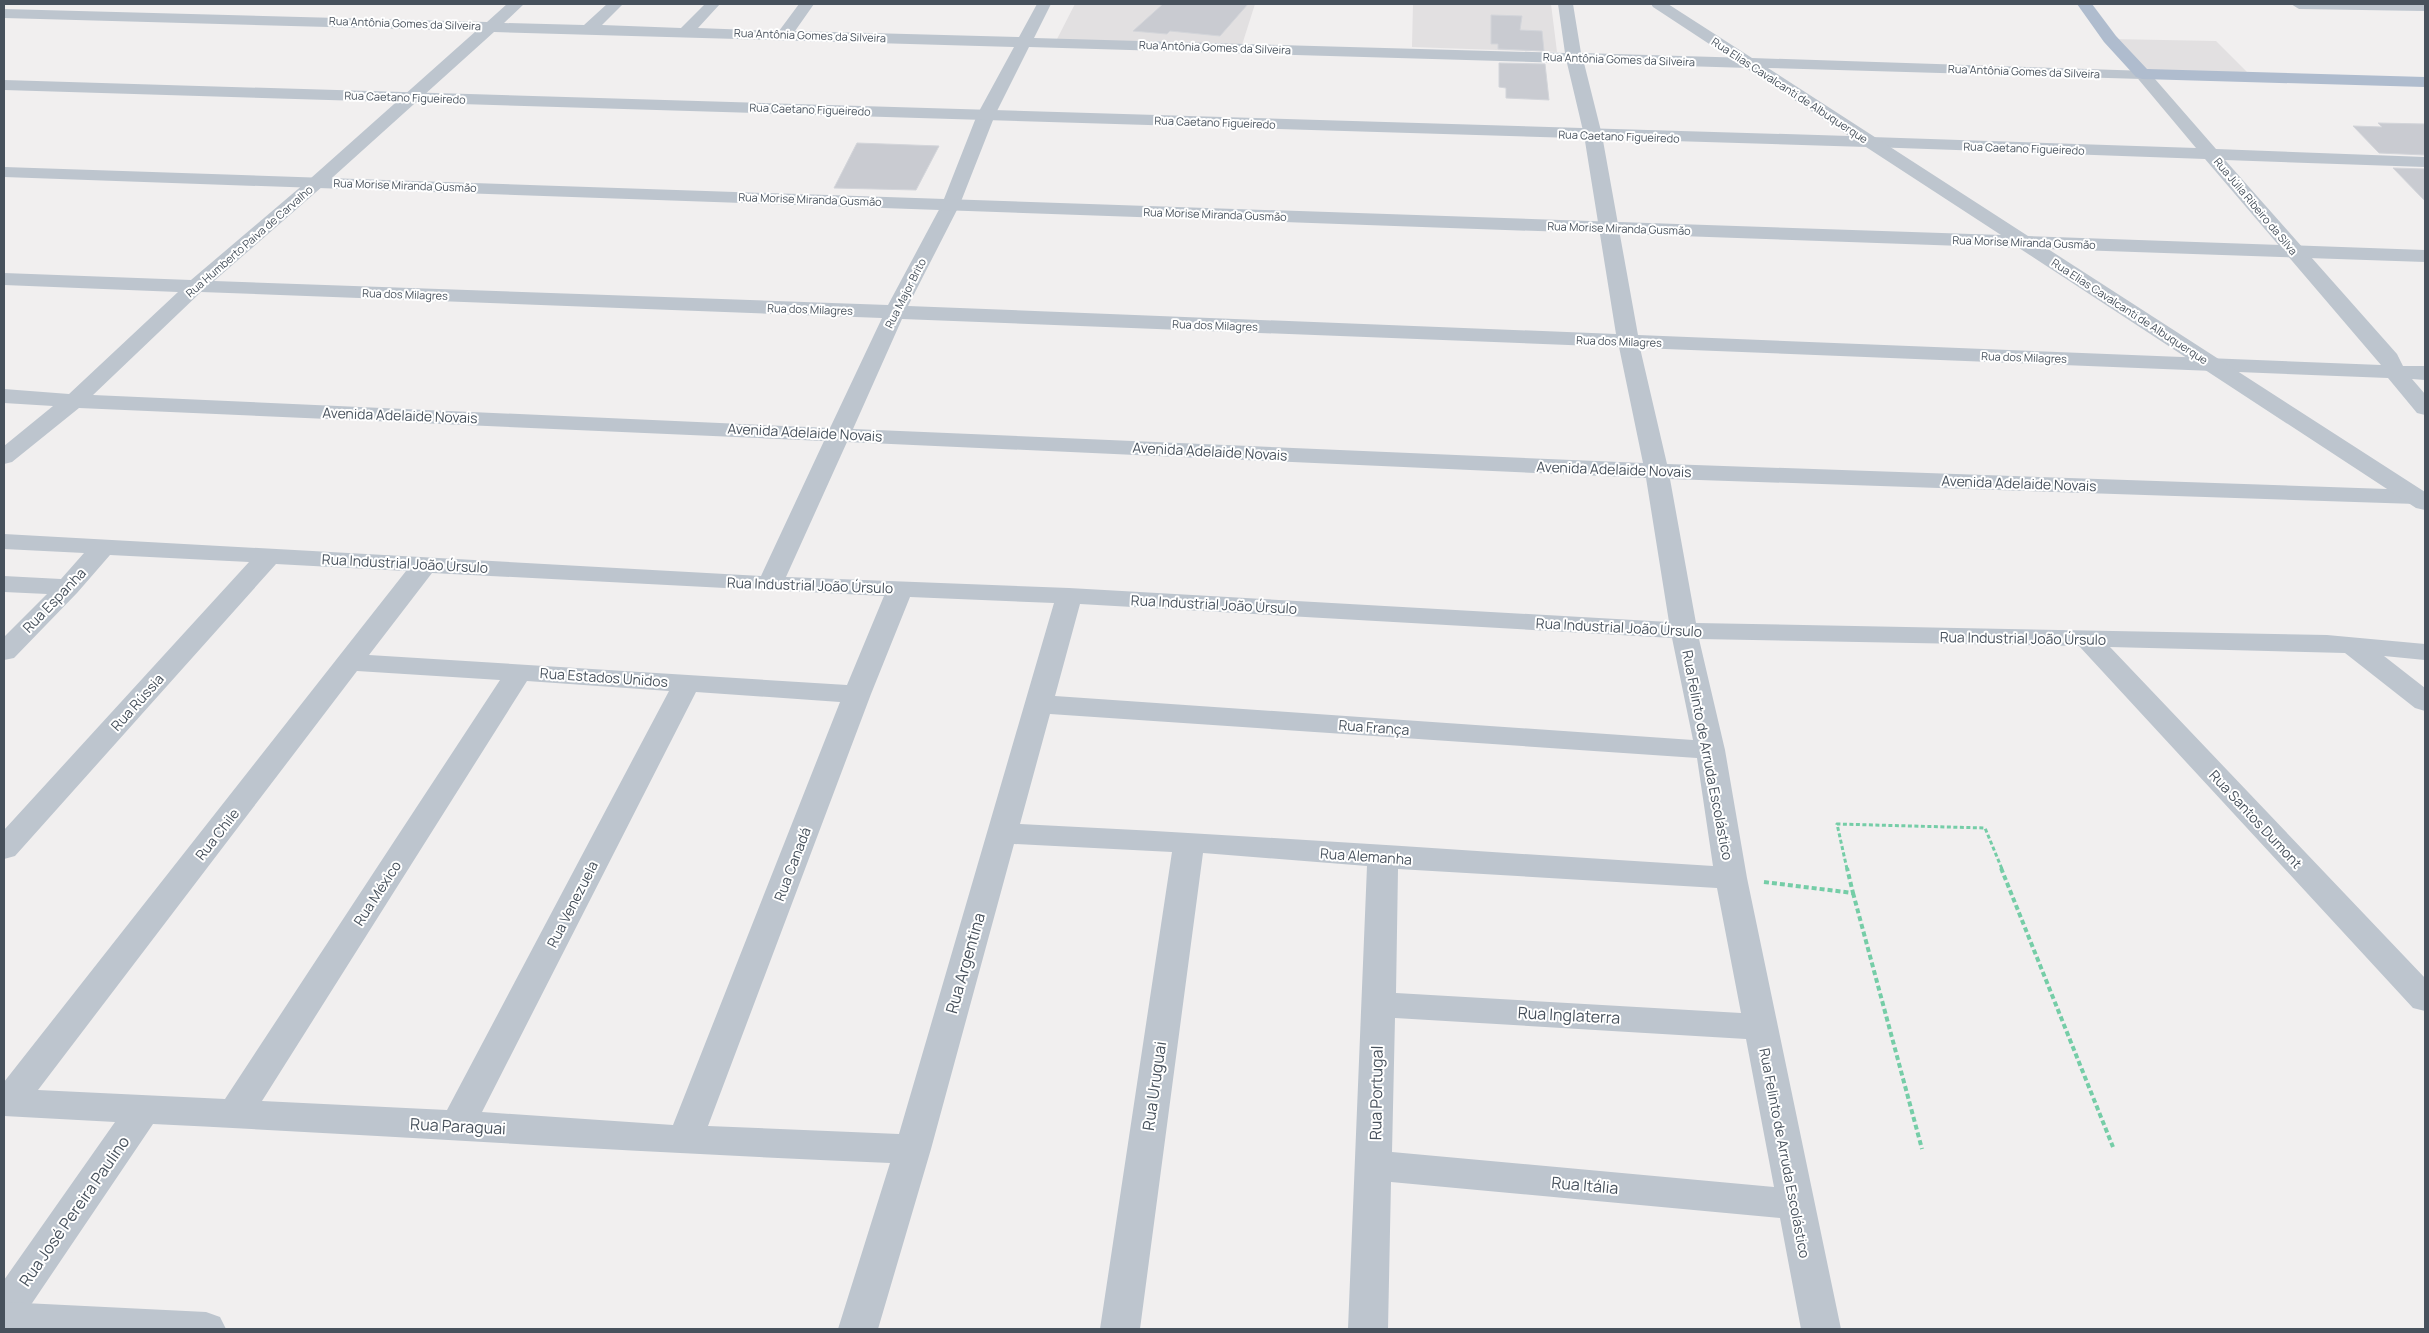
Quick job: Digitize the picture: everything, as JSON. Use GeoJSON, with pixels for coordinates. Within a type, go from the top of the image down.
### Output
{"type":"FeatureCollection","features":[{"type":"Feature","properties":{"kind":"main road","name":"Rua Júlia Ribeiro da Silva"},"geometry":{"type":"LineString","coordinates":[[2085,4],[2110,39],[2142,74]]}},
{"type":"Feature","properties":{"kind":"main road","name":"Rua Antônia Gomes da Silveira"},"geometry":{"type":"LineString","coordinates":[[2142,74],[2425,82]]}},
{"type":"Feature","properties":{"kind":"street","name":"Rua Humberto Paiva de Carvalho"},"geometry":{"type":"LineString","coordinates":[[4,457],[74,401],[195,287],[318,182],[516,4]]}},
{"type":"Feature","properties":{"kind":"street"},"geometry":{"type":"LineString","coordinates":[[589,29],[616,4]]}},
{"type":"Feature","properties":{"kind":"street"},"geometry":{"type":"LineString","coordinates":[[686,32],[713,4]]}},
{"type":"Feature","properties":{"kind":"street"},"geometry":{"type":"LineString","coordinates":[[784,35],[807,4]]}},
{"type":"Feature","properties":{"kind":"street","name":"Rua Major Brito"},"geometry":{"type":"LineString","coordinates":[[770,584],[895,312],[951,204],[986,115],[1044,4]]}},
{"type":"Feature","properties":{"kind":"street","name":"Rua Felinto de Arruda Escolástico"},"geometry":{"type":"LineString","coordinates":[[1566,4],[1574,57],[1593,135],[1628,341],[1656,471],[1684,631],[1710,750],[1731,878],[1821,1329]]}},
{"type":"Feature","properties":{"kind":"street","name":"Rua Elias Cavalcanti de Albuquerque"},"geometry":{"type":"LineString","coordinates":[[1658,4],[2421,500]]}},
{"type":"Feature","properties":{"kind":"street"},"geometry":{"type":"LineString","coordinates":[[2298,4],[2425,7]]}},
{"type":"Feature","properties":{"kind":"street","name":"Rua Antônia Gomes da Silveira"},"geometry":{"type":"LineString","coordinates":[[4,12],[2142,74]]}},
{"type":"Feature","properties":{"kind":"street","name":"Rua Júlia Ribeiro da Silva"},"geometry":{"type":"LineString","coordinates":[[2142,74],[2214,155],[2294,252],[2389,358],[2404,385],[2425,408]]}},
{"type":"Feature","properties":{"kind":"street","name":"Rua Caetano Figueiredo"},"geometry":{"type":"LineString","coordinates":[[4,85],[1871,142],[2425,162]]}},
{"type":"Feature","properties":{"kind":"street","name":"Rua Morise Miranda Gusmão"},"geometry":{"type":"LineString","coordinates":[[4,172],[2425,256]]}},
{"type":"Feature","properties":{"kind":"street","name":"Rua dos Milagres"},"geometry":{"type":"LineString","coordinates":[[4,279],[895,312],[2425,373]]}},
{"type":"Feature","properties":{"kind":"street","name":"Avenida Adelaide Novais"},"geometry":{"type":"LineString","coordinates":[[4,396],[74,401],[1656,471],[2421,500]]}},
{"type":"Feature","properties":{"kind":"street","name":"Rua Industrial João Úrsulo"},"geometry":{"type":"LineString","coordinates":[[4,541],[770,584],[1069,596],[1684,631],[2352,645],[2425,652]]}},
{"type":"Feature","properties":{"kind":"street","name":"Rua Espanha"},"geometry":{"type":"LineString","coordinates":[[4,652],[68,587],[104,546]]}},
{"type":"Feature","properties":{"kind":"street","name":"Rua Rússia"},"geometry":{"type":"LineString","coordinates":[[4,849],[270,555]]}},
{"type":"Feature","properties":{"kind":"street","name":"Rua Chile"},"geometry":{"type":"LineString","coordinates":[[6,1103],[351,662],[425,564]]}},
{"type":"Feature","properties":{"kind":"street"},"geometry":{"type":"LineString","coordinates":[[4,584],[68,587]]}},
{"type":"Feature","properties":{"kind":"street","name":"Rua Canadá"},"geometry":{"type":"LineString","coordinates":[[685,1140],[857,694],[902,588]]}},
{"type":"Feature","properties":{"kind":"street","name":"Rua Argentina"},"geometry":{"type":"LineString","coordinates":[[858,1329],[913,1149],[1069,596]]}},
{"type":"Feature","properties":{"kind":"street","name":"Rua Santos Dumont"},"geometry":{"type":"LineString","coordinates":[[2087,639],[2425,999]]}},
{"type":"Feature","properties":{"kind":"street"},"geometry":{"type":"LineString","coordinates":[[2352,645],[2425,702]]}},
{"type":"Feature","properties":{"kind":"street","name":"Rua Estados Unidos"},"geometry":{"type":"LineString","coordinates":[[351,662],[520,671],[857,694]]}},
{"type":"Feature","properties":{"kind":"street","name":"Rua México"},"geometry":{"type":"LineString","coordinates":[[234,1115],[520,671]]}},
{"type":"Feature","properties":{"kind":"street","name":"Rua Venezuela"},"geometry":{"type":"LineString","coordinates":[[457,1125],[687,683]]}},
{"type":"Feature","properties":{"kind":"street","name":"Rua França"},"geometry":{"type":"LineString","coordinates":[[1038,704],[1710,750]]}},
{"type":"Feature","properties":{"kind":"street","name":"Rua Alemanha"},"geometry":{"type":"LineString","coordinates":[[1002,833],[1189,842],[1383,857],[1731,878]]}},
{"type":"Feature","properties":{"kind":"street","name":"Rua Uruguai"},"geometry":{"type":"LineString","coordinates":[[1120,1329],[1189,842]]}},
{"type":"Feature","properties":{"kind":"street","name":"Rua Portugal"},"geometry":{"type":"LineString","coordinates":[[1368,1329],[1383,857]]}},
{"type":"Feature","properties":{"kind":"street","name":"Rua Inglaterra"},"geometry":{"type":"LineString","coordinates":[[1377,1004],[1760,1027]]}},
{"type":"Feature","properties":{"kind":"street","name":"Rua Paraguai"},"geometry":{"type":"LineString","coordinates":[[6,1103],[457,1125],[685,1140],[913,1149]]}},
{"type":"Feature","properties":{"kind":"street","name":"Rua José Pereira Paulino"},"geometry":{"type":"LineString","coordinates":[[4,1312],[144,1110]]}},
{"type":"Feature","properties":{"kind":"street","name":"Rua Itália"},"geometry":{"type":"LineString","coordinates":[[1374,1165],[1795,1204]]}},
{"type":"Feature","properties":{"kind":"street"},"geometry":{"type":"LineString","coordinates":[[4,1319],[206,1329]]}},
{"type":"Feature","properties":{"kind":"path"},"geometry":{"type":"LineString","coordinates":[[1922,1149],[1853,893],[1837,824],[1985,828],[2113,1147]]}},
{"type":"Feature","properties":{"kind":"path"},"geometry":{"type":"LineString","coordinates":[[1731,878],[1853,893]]}},
{"type":"Feature","properties":{"kind":"shaded area"},"geometry":{"type":"Polygon","coordinates":[[[1075,4],[1255,4],[1241,48],[1056,41],[1075,4]]]}},
{"type":"Feature","properties":{"kind":"shaded area"},"geometry":{"type":"Polygon","coordinates":[[[1413,4],[1551,4],[1557,52],[1412,47],[1413,4]]]}},
{"type":"Feature","properties":{"kind":"shaded area"},"geometry":{"type":"Polygon","coordinates":[[[2111,39],[2216,41],[2251,76],[2139,73],[2111,39]]]}},
{"type":"Feature","properties":{"kind":"building"},"geometry":{"type":"Polygon","coordinates":[[[1163,4],[1248,4],[1220,36],[1170,31],[1167,34],[1133,31],[1163,4]]]}},
{"type":"Feature","properties":{"kind":"building"},"geometry":{"type":"Polygon","coordinates":[[[1491,15],[1522,16],[1520,30],[1542,31],[1544,51],[1498,49],[1498,44],[1491,44],[1491,15]]]}},
{"type":"Feature","properties":{"kind":"building"},"geometry":{"type":"Polygon","coordinates":[[[1499,63],[1545,64],[1549,100],[1506,98],[1506,88],[1499,87],[1499,63]]]}},
{"type":"Feature","properties":{"kind":"building"},"geometry":{"type":"Polygon","coordinates":[[[2378,123],[2425,124],[2425,155],[2379,153],[2353,126],[2382,127],[2378,123]]]}},
{"type":"Feature","properties":{"kind":"building"},"geometry":{"type":"Polygon","coordinates":[[[857,143],[939,146],[916,190],[834,188],[857,143]]]}},
{"type":"Feature","properties":{"kind":"building"},"geometry":{"type":"Polygon","coordinates":[[[2393,168],[2425,169],[2425,201],[2393,168]]]}}]}
